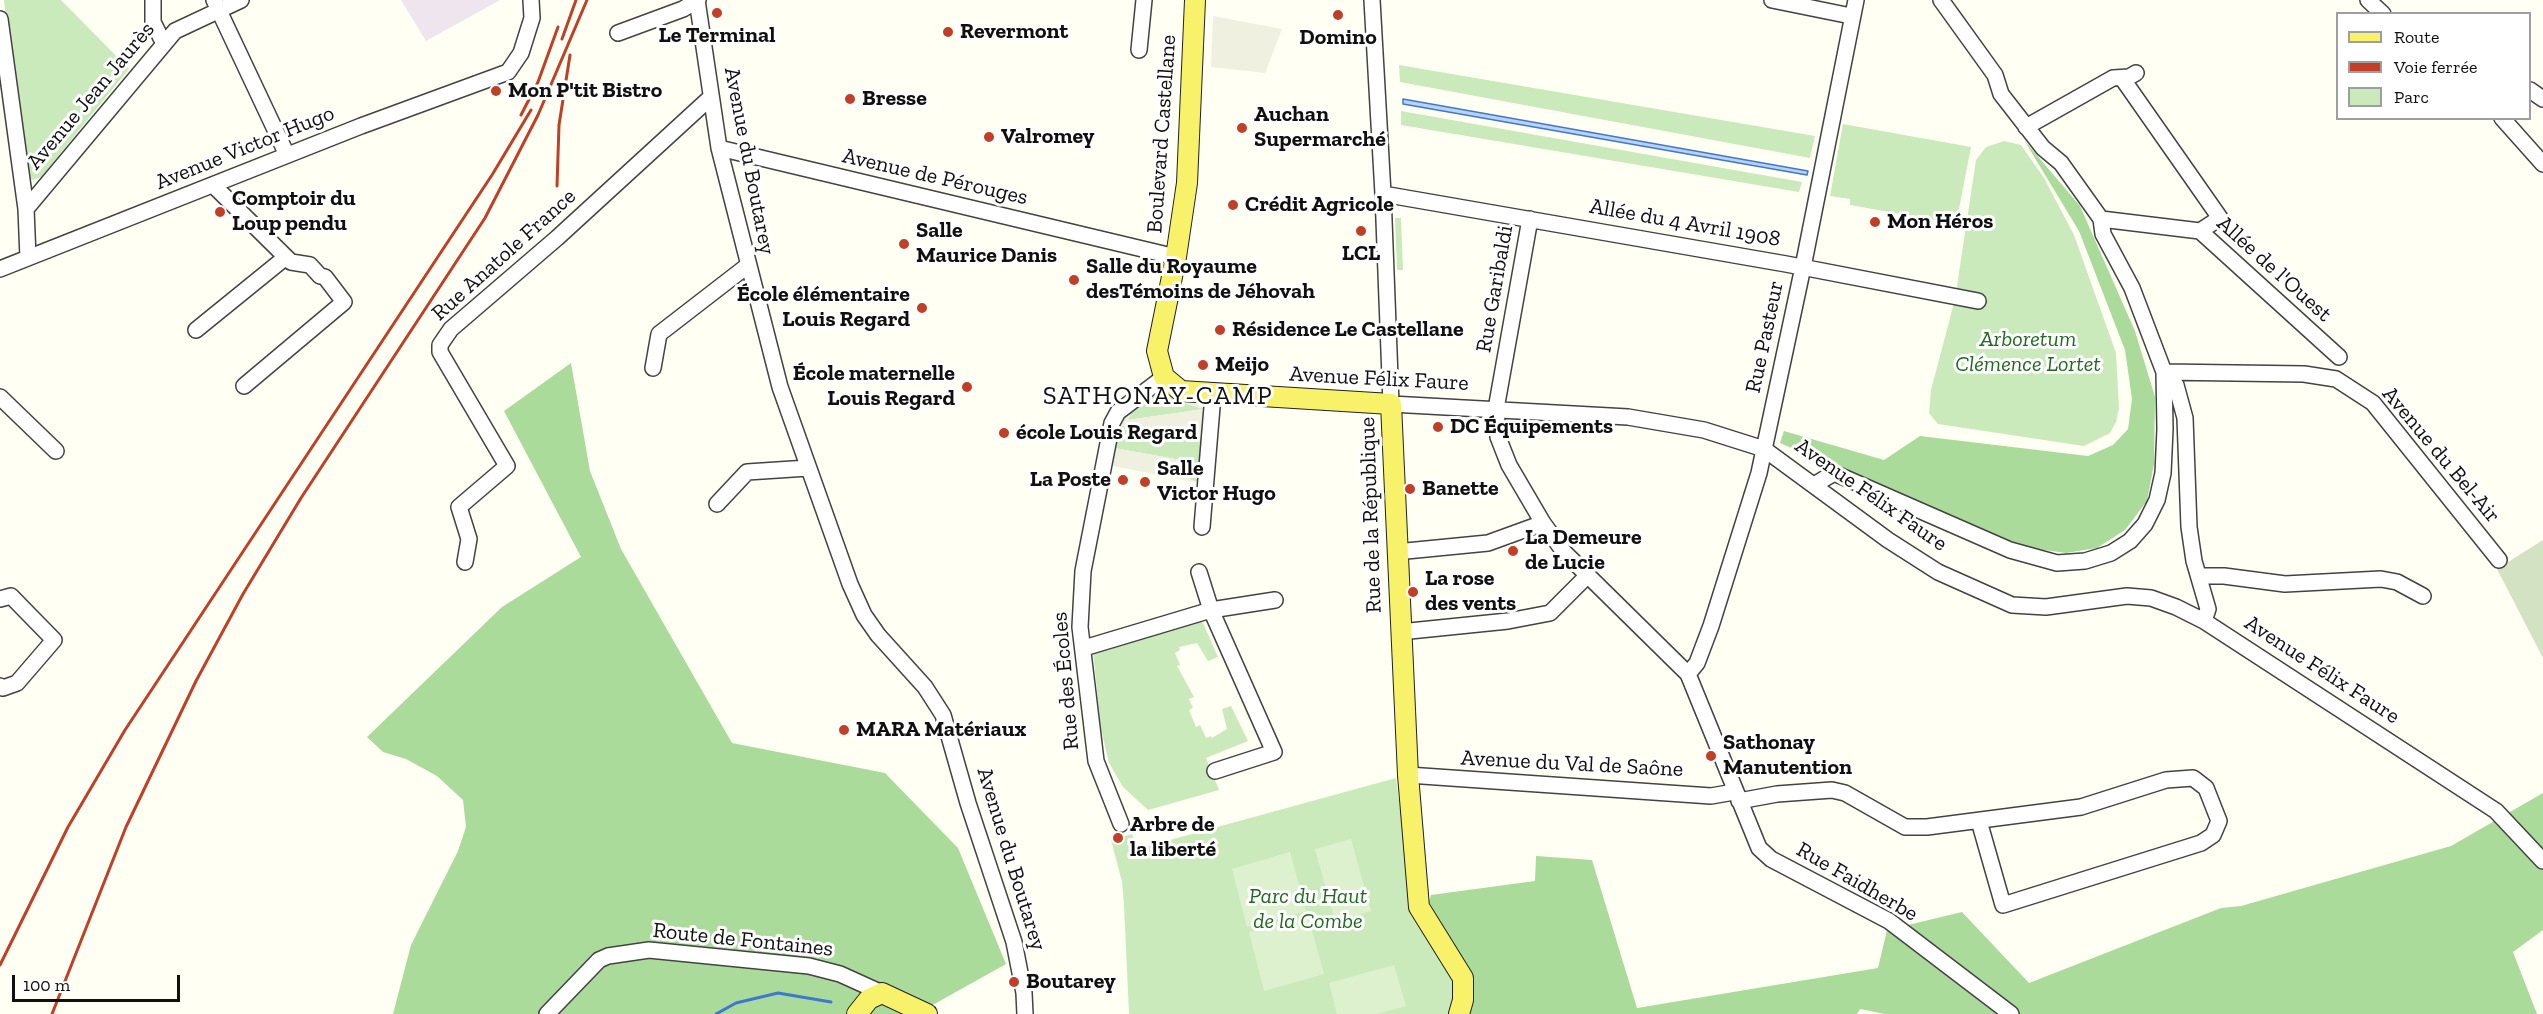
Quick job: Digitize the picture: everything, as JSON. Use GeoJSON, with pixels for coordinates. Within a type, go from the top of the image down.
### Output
{"type":"FeatureCollection","features":[{"type":"Feature","properties":{"kind":"main road","name":"Boulevard Castellane"},"geometry":{"type":"LineString","coordinates":[[1164,377],[1157,351],[1176,257],[1188,164],[1196,0]]}},
{"type":"Feature","properties":{"kind":"main road","name":"Avenue Félix Faure"},"geometry":{"type":"LineString","coordinates":[[1164,377],[1181,391],[1213,395],[1391,404]]}},
{"type":"Feature","properties":{"kind":"main road","name":"Rue de la République"},"geometry":{"type":"LineString","coordinates":[[1391,404],[1400,632],[1408,775],[1419,907],[1463,978],[1463,1000],[1459,1014]]}},
{"type":"Feature","properties":{"kind":"main road"},"geometry":{"type":"LineString","coordinates":[[857,1014],[869,999],[882,993],[927,1014]]}},
{"type":"Feature","properties":{"kind":"street"},"geometry":{"type":"LineString","coordinates":[[153,0],[153,22],[164,44]]}},
{"type":"Feature","properties":{"kind":"street","name":"Avenue Jean Jaurès"},"geometry":{"type":"LineString","coordinates":[[26,209],[175,31],[217,5],[241,0]]}},
{"type":"Feature","properties":{"kind":"street","name":"Avenue Victor Hugo"},"geometry":{"type":"LineString","coordinates":[[0,269],[287,155],[508,72],[521,53],[532,18],[531,0]]}},
{"type":"Feature","properties":{"kind":"street"},"geometry":{"type":"LineString","coordinates":[[618,33],[683,9],[697,0]]}},
{"type":"Feature","properties":{"kind":"street","name":"Avenue du Boutarey"},"geometry":{"type":"LineString","coordinates":[[697,0],[719,148],[747,266],[780,387],[850,584],[864,615],[878,635],[924,687],[943,715],[968,803],[1014,942],[1029,1014]]}},
{"type":"Feature","properties":{"kind":"street"},"geometry":{"type":"LineString","coordinates":[[1139,50],[1144,0]]}},
{"type":"Feature","properties":{"kind":"street","name":"Rue de la République"},"geometry":{"type":"LineString","coordinates":[[1372,0],[1383,194],[1391,404]]}},
{"type":"Feature","properties":{"kind":"street"},"geometry":{"type":"LineString","coordinates":[[1772,0],[1851,16]]}},
{"type":"Feature","properties":{"kind":"street","name":"Rue Pasteur"},"geometry":{"type":"LineString","coordinates":[[1688,674],[1697,663],[1711,626],[1742,530],[1764,449],[1856,0]]}},
{"type":"Feature","properties":{"kind":"street"},"geometry":{"type":"LineString","coordinates":[[1941,0],[1995,75],[2001,94],[2043,148],[2055,155],[2101,219],[2103,234],[2132,288],[2164,372],[2176,385],[2185,418],[2189,527],[2208,609],[2204,621]]}},
{"type":"Feature","properties":{"kind":"street"},"geometry":{"type":"LineString","coordinates":[[2368,0],[2381,12]]}},
{"type":"Feature","properties":{"kind":"street"},"geometry":{"type":"LineString","coordinates":[[217,5],[287,155]]}},
{"type":"Feature","properties":{"kind":"street"},"geometry":{"type":"LineString","coordinates":[[0,19],[26,209],[28,258]]}},
{"type":"Feature","properties":{"kind":"street"},"geometry":{"type":"LineString","coordinates":[[2026,127],[2113,78],[2129,76],[2220,218],[2200,231]]}},
{"type":"Feature","properties":{"kind":"street","name":"Rue Anatole France"},"geometry":{"type":"LineString","coordinates":[[465,562],[469,539],[459,507],[507,466],[440,352],[440,345],[451,329],[557,238],[711,97]]}},
{"type":"Feature","properties":{"kind":"street"},"geometry":{"type":"LineString","coordinates":[[2504,120],[2543,164]]}},
{"type":"Feature","properties":{"kind":"street","name":"Avenue de Pérouges"},"geometry":{"type":"LineString","coordinates":[[719,148],[1176,257]]}},
{"type":"Feature","properties":{"kind":"street"},"geometry":{"type":"LineString","coordinates":[[213,185],[291,262],[310,265],[320,276],[325,277],[344,302],[244,387]]}},
{"type":"Feature","properties":{"kind":"street","name":"Allée du 4 Avril 1908"},"geometry":{"type":"LineString","coordinates":[[1383,194],[1803,267],[1978,301]]}},
{"type":"Feature","properties":{"kind":"street","name":"Rue Garibaldi"},"geometry":{"type":"LineString","coordinates":[[1530,219],[1496,409],[1498,437],[1509,465],[1543,523],[1564,552],[1688,674],[1737,797]]}},
{"type":"Feature","properties":{"kind":"street","name":"Allée de l'Ouest"},"geometry":{"type":"LineString","coordinates":[[2101,219],[2200,231],[2339,357]]}},
{"type":"Feature","properties":{"kind":"street"},"geometry":{"type":"LineString","coordinates":[[196,330],[286,257]]}},
{"type":"Feature","properties":{"kind":"street"},"geometry":{"type":"LineString","coordinates":[[653,368],[659,334],[747,266]]}},
{"type":"Feature","properties":{"kind":"street"},"geometry":{"type":"LineString","coordinates":[[1814,485],[1834,473],[2010,550],[2057,563],[2085,561],[2111,553],[2130,541],[2145,524],[2157,500],[2163,473],[2164,372]]}},
{"type":"Feature","properties":{"kind":"street","name":"Avenue du Bel-Air"},"geometry":{"type":"LineString","coordinates":[[2164,372],[2304,374],[2336,379],[2373,403],[2499,561]]}},
{"type":"Feature","properties":{"kind":"street","name":"Rue des Écoles"},"geometry":{"type":"LineString","coordinates":[[1121,824],[1096,761],[1080,627],[1083,571],[1112,423],[1118,412],[1164,377]]}},
{"type":"Feature","properties":{"kind":"street"},"geometry":{"type":"LineString","coordinates":[[2163,391],[2181,404]]}},
{"type":"Feature","properties":{"kind":"street"},"geometry":{"type":"LineString","coordinates":[[1202,527],[1213,395]]}},
{"type":"Feature","properties":{"kind":"street"},"geometry":{"type":"LineString","coordinates":[[0,397],[56,451]]}},
{"type":"Feature","properties":{"kind":"street","name":"Avenue Félix Faure"},"geometry":{"type":"LineString","coordinates":[[1391,404],[1628,417],[1704,430],[1764,449],[1888,540],[1938,572],[2012,605],[2046,607],[2102,598],[2151,598],[2204,621],[2496,811],[2543,861]]}},
{"type":"Feature","properties":{"kind":"street"},"geometry":{"type":"LineString","coordinates":[[717,504],[747,472],[808,468]]}},
{"type":"Feature","properties":{"kind":"street"},"geometry":{"type":"LineString","coordinates":[[1396,552],[1488,543],[1543,523]]}},
{"type":"Feature","properties":{"kind":"street"},"geometry":{"type":"LineString","coordinates":[[1199,572],[1210,610],[1274,752],[1215,771]]}},
{"type":"Feature","properties":{"kind":"street"},"geometry":{"type":"LineString","coordinates":[[1400,632],[1508,621],[1550,613],[1587,576]]}},
{"type":"Feature","properties":{"kind":"street"},"geometry":{"type":"LineString","coordinates":[[2199,576],[2224,576],[2285,584],[2381,579],[2397,582],[2423,596]]}},
{"type":"Feature","properties":{"kind":"street"},"geometry":{"type":"LineString","coordinates":[[0,599],[11,596],[54,640],[17,683],[3,688],[0,686]]}},
{"type":"Feature","properties":{"kind":"street"},"geometry":{"type":"LineString","coordinates":[[1084,648],[1210,610],[1275,600]]}},
{"type":"Feature","properties":{"kind":"street","name":"Avenue du Val de Saône"},"geometry":{"type":"LineString","coordinates":[[1408,775],[1737,797],[1832,790],[1845,794],[1905,827],[1927,827],[2081,807],[2166,780],[2193,778],[2206,788],[2219,821],[2213,835],[2201,843],[2003,905],[1979,821]]}},
{"type":"Feature","properties":{"kind":"street","name":"Rue Faidherbe"},"geometry":{"type":"LineString","coordinates":[[1737,797],[1754,839],[1772,859],[1889,921],[2011,1014]]}},
{"type":"Feature","properties":{"kind":"street","name":"Route de Fontaines"},"geometry":{"type":"LineString","coordinates":[[547,1014],[599,960],[608,956],[649,950],[808,966],[840,974],[882,993]]}},
{"type":"Feature","properties":{"kind":"street","name":"Avenue du Boutarey"},"geometry":{"type":"LineString","coordinates":[[1024,993],[1025,1014]]}},
{"type":"Feature","properties":{"kind":"shaded area"},"geometry":{"type":"Polygon","coordinates":[[[401,0],[500,0],[426,41],[401,0]]]}},
{"type":"Feature","properties":{"kind":"shaded area"},"geometry":{"type":"Polygon","coordinates":[[[1213,16],[1282,29],[1265,73],[1211,67],[1213,16]]]}},
{"type":"Feature","properties":{"kind":"shaded area"},"geometry":{"type":"Polygon","coordinates":[[[1163,387],[1206,405],[1198,483],[1108,465],[1114,423],[1163,387]],[[1159,392],[1131,413],[1128,420],[1204,409],[1178,401],[1166,393],[1159,392]],[[1118,425],[1114,448],[1192,462],[1190,480],[1197,481],[1202,438],[1118,425]]]}},
{"type":"Feature","properties":{"kind":"green space"},"geometry":{"type":"Polygon","coordinates":[[[4,0],[61,0],[129,69],[41,177],[33,180],[27,177],[24,166],[4,0]]]}},
{"type":"Feature","properties":{"kind":"green space"},"geometry":{"type":"Polygon","coordinates":[[[1399,65],[1815,136],[1810,158],[1400,82],[1399,65]]]}},
{"type":"Feature","properties":{"kind":"green space"},"geometry":{"type":"Polygon","coordinates":[[[1401,111],[1802,182],[1799,192],[1401,125],[1401,111]]]}},
{"type":"Feature","properties":{"kind":"green space"},"geometry":{"type":"Polygon","coordinates":[[[1843,124],[1971,147],[1956,224],[1850,205],[1850,199],[1830,196],[1843,124]]]}},
{"type":"Feature","properties":{"kind":"green space"},"geometry":{"type":"Polygon","coordinates":[[[2024,140],[2080,206],[2135,331],[2155,397],[2154,464],[2147,501],[2125,530],[2097,548],[2066,553],[2022,547],[1780,443],[1784,431],[1884,460],[1920,436],[2088,456],[2113,445],[2128,429],[2132,399],[2125,350],[2079,231],[2024,140]]]}},
{"type":"Feature","properties":{"kind":"green space","name":"Arboretum Clémence Lortet"},"geometry":{"type":"Polygon","coordinates":[[[2004,141],[2021,145],[2044,178],[2074,235],[2116,353],[2119,408],[2116,422],[2110,433],[2084,446],[1938,424],[1929,413],[1931,390],[1955,299],[1976,160],[1986,147],[2004,141]]]}},
{"type":"Feature","properties":{"kind":"green space"},"geometry":{"type":"Polygon","coordinates":[[[1395,218],[1401,218],[1403,270],[1397,270],[1395,218]]]}},
{"type":"Feature","properties":{"kind":"green space"},"geometry":{"type":"Polygon","coordinates":[[[571,363],[590,471],[621,549],[732,743],[885,773],[958,848],[1006,964],[929,1007],[926,1014],[393,1014],[411,945],[458,851],[466,827],[463,800],[437,776],[406,759],[383,752],[367,737],[502,607],[581,557],[504,411],[571,363]]]}},
{"type":"Feature","properties":{"kind":"green space"},"geometry":{"type":"Polygon","coordinates":[[[1159,392],[1204,409],[1128,420],[1131,413],[1159,392]]]}},
{"type":"Feature","properties":{"kind":"green space"},"geometry":{"type":"Polygon","coordinates":[[[1118,425],[1202,438],[1197,482],[1190,480],[1192,462],[1114,448],[1118,425]]]}},
{"type":"Feature","properties":{"kind":"green space"},"geometry":{"type":"Polygon","coordinates":[[[2543,540],[2543,658],[2497,569],[2543,540]]]}},
{"type":"Feature","properties":{"kind":"green space"},"geometry":{"type":"Polygon","coordinates":[[[1196,619],[1203,623],[1218,657],[1208,661],[1197,643],[1179,647],[1180,650],[1175,653],[1180,665],[1177,666],[1194,697],[1189,699],[1193,708],[1189,710],[1196,727],[1200,725],[1206,738],[1211,736],[1212,738],[1227,729],[1222,709],[1231,706],[1248,741],[1206,758],[1219,790],[1148,810],[1123,787],[1109,763],[1101,729],[1093,651],[1196,619]]]}},
{"type":"Feature","properties":{"kind":"green space","name":"Parc du Haut de la Combe"},"geometry":{"type":"Polygon","coordinates":[[[1396,778],[1413,909],[1457,980],[1453,1014],[1129,1014],[1122,882],[1111,840],[1132,834],[1137,849],[1396,778]]]}},
{"type":"Feature","properties":{"kind":"green space"},"geometry":{"type":"Polygon","coordinates":[[[2543,793],[2543,930],[2513,952],[2537,1014],[1885,1014],[1860,1009],[1857,1014],[1469,1014],[1471,976],[1429,902],[1431,895],[1535,881],[1536,856],[1592,860],[1637,1008],[1878,968],[1887,930],[1962,912],[2029,983],[2221,908],[2241,906],[2451,846],[2543,793]]]}},
{"type":"Feature","properties":{"kind":"green space"},"geometry":{"type":"Polygon","coordinates":[[[1351,839],[1371,911],[1335,921],[1315,849],[1351,839]]]}},
{"type":"Feature","properties":{"kind":"green space"},"geometry":{"type":"Polygon","coordinates":[[[1290,852],[1306,911],[1247,927],[1232,869],[1290,852]]]}},
{"type":"Feature","properties":{"kind":"green space"},"geometry":{"type":"Polygon","coordinates":[[[1308,916],[1324,974],[1264,991],[1249,932],[1308,916]]]}},
{"type":"Feature","properties":{"kind":"green space"},"geometry":{"type":"Polygon","coordinates":[[[1394,965],[1406,1006],[1376,1014],[1337,1014],[1329,983],[1394,965]]]}},
{"type":"Feature","properties":{"kind":"water"},"geometry":{"type":"Polygon","coordinates":[[[1403,99],[1808,171],[1807,175],[1403,104],[1403,99]]]}},
{"type":"Feature","properties":{"kind":"waterway"},"geometry":{"type":"LineString","coordinates":[[716,1014],[736,1003],[778,993],[831,1002]]}},
{"type":"Feature","properties":{"kind":"railway"},"geometry":{"type":"LineString","coordinates":[[562,39],[576,0]]}},
{"type":"Feature","properties":{"kind":"railway"},"geometry":{"type":"LineString","coordinates":[[52,1014],[126,827],[196,681],[243,594],[301,498],[485,218],[538,115],[587,0]]}},
{"type":"Feature","properties":{"kind":"railway"},"geometry":{"type":"LineString","coordinates":[[521,115],[538,82],[558,27]]}},
{"type":"Feature","properties":{"kind":"railway"},"geometry":{"type":"LineString","coordinates":[[557,186],[559,125],[570,55]]}},
{"type":"Feature","properties":{"kind":"railway"},"geometry":{"type":"LineString","coordinates":[[0,965],[68,827],[125,730],[492,175],[531,110]]}},
{"type":"Feature","properties":{"kind":"place","name":"Le Terminal"},"geometry":{"type":"Point","coordinates":[717,13]}},
{"type":"Feature","properties":{"kind":"place","name":"Domino"},"geometry":{"type":"Point","coordinates":[1338,15]}},
{"type":"Feature","properties":{"kind":"place","name":"Revermont"},"geometry":{"type":"Point","coordinates":[948,32]}},
{"type":"Feature","properties":{"kind":"place","name":"Mon P'tit Bistro"},"geometry":{"type":"Point","coordinates":[496,91]}},
{"type":"Feature","properties":{"kind":"place","name":"Bresse"},"geometry":{"type":"Point","coordinates":[850,99]}},
{"type":"Feature","properties":{"kind":"place","name":"Auchan Supermarché"},"geometry":{"type":"Point","coordinates":[1242,128]}},
{"type":"Feature","properties":{"kind":"place","name":"Valromey"},"geometry":{"type":"Point","coordinates":[989,137]}},
{"type":"Feature","properties":{"kind":"place","name":"Crédit Agricole"},"geometry":{"type":"Point","coordinates":[1233,205]}},
{"type":"Feature","properties":{"kind":"place","name":"Comptoir du Loup pendu"},"geometry":{"type":"Point","coordinates":[220,212]}},
{"type":"Feature","properties":{"kind":"place","name":"Mon Héros"},"geometry":{"type":"Point","coordinates":[1875,222]}},
{"type":"Feature","properties":{"kind":"place","name":"LCL"},"geometry":{"type":"Point","coordinates":[1361,231]}},
{"type":"Feature","properties":{"kind":"place","name":"Salle Maurice Danis"},"geometry":{"type":"Point","coordinates":[904,244]}},
{"type":"Feature","properties":{"kind":"place","name":"Salle du Royaume desTémoins de Jéhovah"},"geometry":{"type":"Point","coordinates":[1074,280]}},
{"type":"Feature","properties":{"kind":"place","name":"École élémentaire Louis Regard"},"geometry":{"type":"Point","coordinates":[922,308]}},
{"type":"Feature","properties":{"kind":"place","name":"Résidence Le Castellane"},"geometry":{"type":"Point","coordinates":[1220,330]}},
{"type":"Feature","properties":{"kind":"place","name":"Meijo"},"geometry":{"type":"Point","coordinates":[1203,365]}},
{"type":"Feature","properties":{"kind":"place","name":"École maternelle Louis Regard"},"geometry":{"type":"Point","coordinates":[967,387]}},
{"type":"Feature","properties":{"kind":"place","name":"DC Équipements"},"geometry":{"type":"Point","coordinates":[1438,427]}},
{"type":"Feature","properties":{"kind":"place","name":"école Louis Regard"},"geometry":{"type":"Point","coordinates":[1004,433]}},
{"type":"Feature","properties":{"kind":"place","name":"La Poste"},"geometry":{"type":"Point","coordinates":[1123,480]}},
{"type":"Feature","properties":{"kind":"place","name":"Salle Victor Hugo"},"geometry":{"type":"Point","coordinates":[1145,482]}},
{"type":"Feature","properties":{"kind":"place","name":"Banette"},"geometry":{"type":"Point","coordinates":[1410,489]}},
{"type":"Feature","properties":{"kind":"place","name":"La Demeure de Lucie"},"geometry":{"type":"Point","coordinates":[1513,551]}},
{"type":"Feature","properties":{"kind":"place","name":"La rose des vents"},"geometry":{"type":"Point","coordinates":[1413,592]}},
{"type":"Feature","properties":{"kind":"place","name":"MARA Matériaux"},"geometry":{"type":"Point","coordinates":[844,730]}},
{"type":"Feature","properties":{"kind":"place","name":"Sathonay Manutention"},"geometry":{"type":"Point","coordinates":[1711,756]}},
{"type":"Feature","properties":{"kind":"place","name":"Arbre de la liberté"},"geometry":{"type":"Point","coordinates":[1118,838]}},
{"type":"Feature","properties":{"kind":"place","name":"Boutarey"},"geometry":{"type":"Point","coordinates":[1014,982]}},
{"type":"Feature","properties":{"kind":"district","name":"SATHONAY-CAMP"},"geometry":{"type":"Point","coordinates":[1158,397]}}]}
